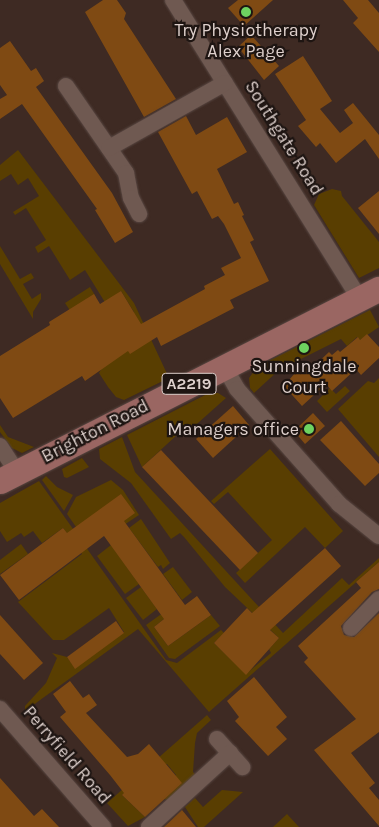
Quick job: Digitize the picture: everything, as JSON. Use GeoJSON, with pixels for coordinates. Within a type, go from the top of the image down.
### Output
{"type":"FeatureCollection","features":[{"type":"Feature","properties":{"kind":"main road","name":"Brighton Road"},"geometry":{"type":"LineString","coordinates":[[8,477],[370,294]]}},
{"type":"Feature","properties":{"kind":"street","name":"Southgate Road"},"geometry":{"type":"LineString","coordinates":[[173,0],[225,83],[370,294]]}},
{"type":"Feature","properties":{"kind":"street"},"geometry":{"type":"LineString","coordinates":[[109,148],[225,83]]}},
{"type":"Feature","properties":{"kind":"street"},"geometry":{"type":"LineString","coordinates":[[66,86],[130,181],[131,198],[138,214]]}},
{"type":"Feature","properties":{"kind":"street"},"geometry":{"type":"LineString","coordinates":[[225,368],[237,389],[339,504],[379,536]]}},
{"type":"Feature","properties":{"kind":"street"},"geometry":{"type":"LineString","coordinates":[[0,446],[8,477]]}},
{"type":"Feature","properties":{"kind":"street"},"geometry":{"type":"LineString","coordinates":[[350,628],[379,599]]}},
{"type":"Feature","properties":{"kind":"street","name":"Perryfield Road"},"geometry":{"type":"LineString","coordinates":[[0,710],[103,827]]}},
{"type":"Feature","properties":{"kind":"street"},"geometry":{"type":"LineString","coordinates":[[217,739],[242,767]]}},
{"type":"Feature","properties":{"kind":"street"},"geometry":{"type":"LineString","coordinates":[[151,826],[230,753]]}},
{"type":"Feature","properties":{"kind":"shaded area"},"geometry":{"type":"Polygon","coordinates":[[[18,150],[134,303],[169,378],[124,400],[116,397],[108,387],[99,373],[134,312],[121,291],[106,304],[85,270],[70,280],[49,246],[38,253],[35,247],[46,240],[26,208],[15,215],[13,212],[39,196],[28,178],[18,185],[11,174],[0,181],[0,165],[18,150]]]}},
{"type":"Feature","properties":{"kind":"shaded area"},"geometry":{"type":"Polygon","coordinates":[[[332,189],[341,191],[342,196],[379,242],[379,268],[359,278],[314,205],[319,194],[332,189]]]}},
{"type":"Feature","properties":{"kind":"shaded area"},"geometry":{"type":"Polygon","coordinates":[[[0,246],[20,279],[31,273],[34,278],[23,284],[32,299],[41,293],[41,299],[33,312],[33,319],[0,264],[0,246]]]}},
{"type":"Feature","properties":{"kind":"shaded area"},"geometry":{"type":"Polygon","coordinates":[[[90,287],[96,297],[71,312],[65,303],[90,287]]]}},
{"type":"Feature","properties":{"kind":"shaded area"},"geometry":{"type":"Polygon","coordinates":[[[370,310],[379,327],[360,340],[357,337],[347,346],[341,339],[279,370],[254,393],[250,388],[249,378],[257,367],[370,310]]]}},
{"type":"Feature","properties":{"kind":"shaded area"},"geometry":{"type":"Polygon","coordinates":[[[379,378],[379,457],[338,409],[368,381],[374,383],[379,378]]]}},
{"type":"Feature","properties":{"kind":"shaded area"},"geometry":{"type":"Polygon","coordinates":[[[345,386],[350,391],[327,412],[317,401],[330,388],[336,394],[345,386]]]}},
{"type":"Feature","properties":{"kind":"shaded area"},"geometry":{"type":"Polygon","coordinates":[[[209,393],[218,393],[226,398],[189,431],[186,429],[177,435],[142,467],[127,435],[209,393]]]}},
{"type":"Feature","properties":{"kind":"shaded area"},"geometry":{"type":"Polygon","coordinates":[[[0,425],[8,437],[34,447],[22,453],[12,448],[0,432],[0,425]]]}},
{"type":"Feature","properties":{"kind":"shaded area"},"geometry":{"type":"Polygon","coordinates":[[[122,437],[135,472],[283,633],[342,578],[349,585],[379,558],[379,562],[209,712],[138,629],[25,711],[25,706],[46,683],[57,658],[52,653],[67,657],[75,668],[124,632],[109,608],[64,640],[53,640],[18,602],[82,554],[63,528],[42,543],[33,531],[24,537],[21,533],[7,542],[0,531],[0,503],[39,481],[166,660],[177,663],[221,630],[224,633],[214,643],[246,674],[271,653],[269,649],[279,638],[225,587],[180,533],[171,539],[131,483],[100,459],[99,449],[122,437]]]}},
{"type":"Feature","properties":{"kind":"shaded area"},"geometry":{"type":"Polygon","coordinates":[[[270,449],[343,531],[325,548],[305,527],[245,583],[236,573],[272,540],[228,492],[214,504],[211,501],[270,449]]]}},
{"type":"Feature","properties":{"kind":"shaded area"},"geometry":{"type":"Polygon","coordinates":[[[82,458],[89,467],[67,478],[64,477],[62,469],[82,458]]]}},
{"type":"Feature","properties":{"kind":"shaded area"},"geometry":{"type":"Polygon","coordinates":[[[46,476],[57,487],[73,495],[64,511],[42,480],[46,476]]]}},
{"type":"Feature","properties":{"kind":"shaded area"},"geometry":{"type":"Polygon","coordinates":[[[111,480],[123,490],[139,515],[121,527],[76,527],[67,514],[76,497],[111,480]]]}},
{"type":"Feature","properties":{"kind":"shaded area"},"geometry":{"type":"Polygon","coordinates":[[[141,519],[170,563],[163,569],[161,565],[158,567],[129,528],[141,519]]]}},
{"type":"Feature","properties":{"kind":"shaded area"},"geometry":{"type":"Polygon","coordinates":[[[21,544],[28,554],[0,574],[0,560],[21,544]]]}},
{"type":"Feature","properties":{"kind":"shaded area"},"geometry":{"type":"Polygon","coordinates":[[[111,545],[139,584],[125,594],[97,556],[111,545]]]}},
{"type":"Feature","properties":{"kind":"shaded area"},"geometry":{"type":"Polygon","coordinates":[[[173,567],[192,592],[182,600],[163,574],[173,567]]]}},
{"type":"Feature","properties":{"kind":"shaded area"},"geometry":{"type":"Polygon","coordinates":[[[141,587],[157,609],[143,620],[126,598],[141,587]]]}},
{"type":"Feature","properties":{"kind":"shaded area"},"geometry":{"type":"Polygon","coordinates":[[[167,610],[170,614],[154,627],[168,646],[211,615],[220,626],[175,659],[169,658],[146,625],[167,610]]]}},
{"type":"Feature","properties":{"kind":"shaded area"},"geometry":{"type":"Polygon","coordinates":[[[207,715],[211,720],[197,733],[195,743],[193,772],[196,775],[168,800],[164,799],[176,775],[167,764],[122,795],[145,817],[128,826],[107,803],[207,715]]]}},
{"type":"Feature","properties":{"kind":"shaded area"},"geometry":{"type":"Polygon","coordinates":[[[222,790],[243,792],[204,827],[198,827],[185,807],[195,798],[203,807],[222,790]]]}},
{"type":"Feature","properties":{"kind":"shaded area"},"geometry":{"type":"Polygon","coordinates":[[[287,814],[299,827],[273,827],[287,814]]]}},
{"type":"Feature","properties":{"kind":"building"},"geometry":{"type":"Polygon","coordinates":[[[103,0],[117,0],[126,13],[124,19],[176,99],[144,117],[85,12],[103,0]]]}},
{"type":"Feature","properties":{"kind":"building","name":"Try Physiotherapy Alex Page"},"geometry":{"type":"Polygon","coordinates":[[[238,0],[273,0],[244,26],[228,8],[238,0]]]}},
{"type":"Feature","properties":{"kind":"building"},"geometry":{"type":"Polygon","coordinates":[[[343,0],[368,0],[379,13],[379,52],[353,23],[358,18],[343,0]]]}},
{"type":"Feature","properties":{"kind":"building"},"geometry":{"type":"Polygon","coordinates":[[[251,35],[279,66],[264,80],[238,47],[251,35]]]}},
{"type":"Feature","properties":{"kind":"building"},"geometry":{"type":"Polygon","coordinates":[[[10,41],[31,71],[36,68],[44,81],[36,87],[112,193],[133,232],[115,243],[95,210],[97,209],[22,104],[0,119],[0,99],[7,95],[0,85],[0,48],[10,41]]]}},
{"type":"Feature","properties":{"kind":"building"},"geometry":{"type":"Polygon","coordinates":[[[303,56],[332,101],[320,109],[340,133],[353,123],[344,110],[353,103],[379,135],[379,159],[365,139],[336,163],[320,143],[316,147],[298,126],[306,120],[275,74],[303,56]]]}},
{"type":"Feature","properties":{"kind":"building"},"geometry":{"type":"Polygon","coordinates":[[[186,116],[196,135],[227,117],[247,152],[217,169],[234,204],[238,202],[244,215],[242,216],[254,240],[250,242],[269,281],[230,300],[234,308],[161,346],[157,337],[130,354],[128,351],[85,381],[82,376],[13,418],[0,398],[0,356],[50,325],[49,322],[94,294],[100,304],[121,291],[141,324],[205,289],[204,286],[225,275],[221,268],[241,258],[218,216],[212,219],[197,191],[192,194],[158,132],[186,116]]]}},
{"type":"Feature","properties":{"kind":"building"},"geometry":{"type":"Polygon","coordinates":[[[379,191],[379,234],[358,208],[379,191]]]}},
{"type":"Feature","properties":{"kind":"building"},"geometry":{"type":"Polygon","coordinates":[[[367,334],[379,347],[379,358],[361,375],[356,369],[332,391],[326,384],[302,406],[284,386],[300,367],[302,370],[309,364],[312,368],[329,352],[332,355],[338,350],[340,352],[358,337],[360,340],[367,334]]]}},
{"type":"Feature","properties":{"kind":"building"},"geometry":{"type":"Polygon","coordinates":[[[233,406],[249,425],[213,458],[196,439],[233,406]]]}},
{"type":"Feature","properties":{"kind":"building","name":"Managers office"},"geometry":{"type":"Polygon","coordinates":[[[313,413],[325,426],[305,444],[294,431],[313,413]]]}},
{"type":"Feature","properties":{"kind":"building"},"geometry":{"type":"Polygon","coordinates":[[[341,421],[379,464],[379,473],[365,486],[320,440],[341,421]]]}},
{"type":"Feature","properties":{"kind":"building"},"geometry":{"type":"Polygon","coordinates":[[[161,450],[258,553],[240,570],[142,467],[161,450]]]}},
{"type":"Feature","properties":{"kind":"building"},"geometry":{"type":"Polygon","coordinates":[[[121,494],[135,513],[124,521],[185,605],[197,596],[211,615],[168,646],[154,627],[164,619],[104,536],[19,600],[0,575],[63,528],[67,533],[121,494]]]}},
{"type":"Feature","properties":{"kind":"building"},"geometry":{"type":"Polygon","coordinates":[[[325,548],[341,566],[270,630],[279,638],[246,675],[214,643],[247,608],[252,613],[325,548]]]}},
{"type":"Feature","properties":{"kind":"building"},"geometry":{"type":"Polygon","coordinates":[[[379,562],[379,589],[372,592],[341,626],[344,635],[354,637],[379,613],[379,732],[351,753],[375,783],[369,788],[379,800],[379,826],[314,750],[356,719],[304,662],[308,658],[298,646],[361,588],[356,582],[379,562]]]}},
{"type":"Feature","properties":{"kind":"building"},"geometry":{"type":"Polygon","coordinates":[[[0,615],[43,663],[24,680],[0,654],[0,615]]]}},
{"type":"Feature","properties":{"kind":"building"},"geometry":{"type":"Polygon","coordinates":[[[116,621],[124,633],[75,669],[67,657],[116,621]]]}},
{"type":"Feature","properties":{"kind":"building"},"geometry":{"type":"Polygon","coordinates":[[[254,677],[287,717],[276,727],[287,739],[268,756],[235,721],[239,717],[227,701],[254,677]]]}},
{"type":"Feature","properties":{"kind":"building"},"geometry":{"type":"Polygon","coordinates":[[[70,681],[83,698],[89,694],[97,705],[86,713],[127,757],[138,754],[149,744],[182,783],[145,817],[122,795],[124,793],[110,775],[60,717],[66,712],[53,694],[70,681]]]}},
{"type":"Feature","properties":{"kind":"building"},"geometry":{"type":"Polygon","coordinates":[[[0,778],[34,816],[42,809],[59,827],[0,827],[0,778]]]}},
{"type":"Feature","properties":{"kind":"building"},"geometry":{"type":"Polygon","coordinates":[[[182,810],[196,827],[164,827],[182,810]]]}},
{"type":"Feature","properties":{"kind":"place","name":"Try Physiotherapy Alex Page"},"geometry":{"type":"Point","coordinates":[246,12]}},
{"type":"Feature","properties":{"kind":"place","name":"Sunningdale Court"},"geometry":{"type":"Point","coordinates":[304,348]}},
{"type":"Feature","properties":{"kind":"place","name":"Managers office"},"geometry":{"type":"Point","coordinates":[309,429]}}]}
